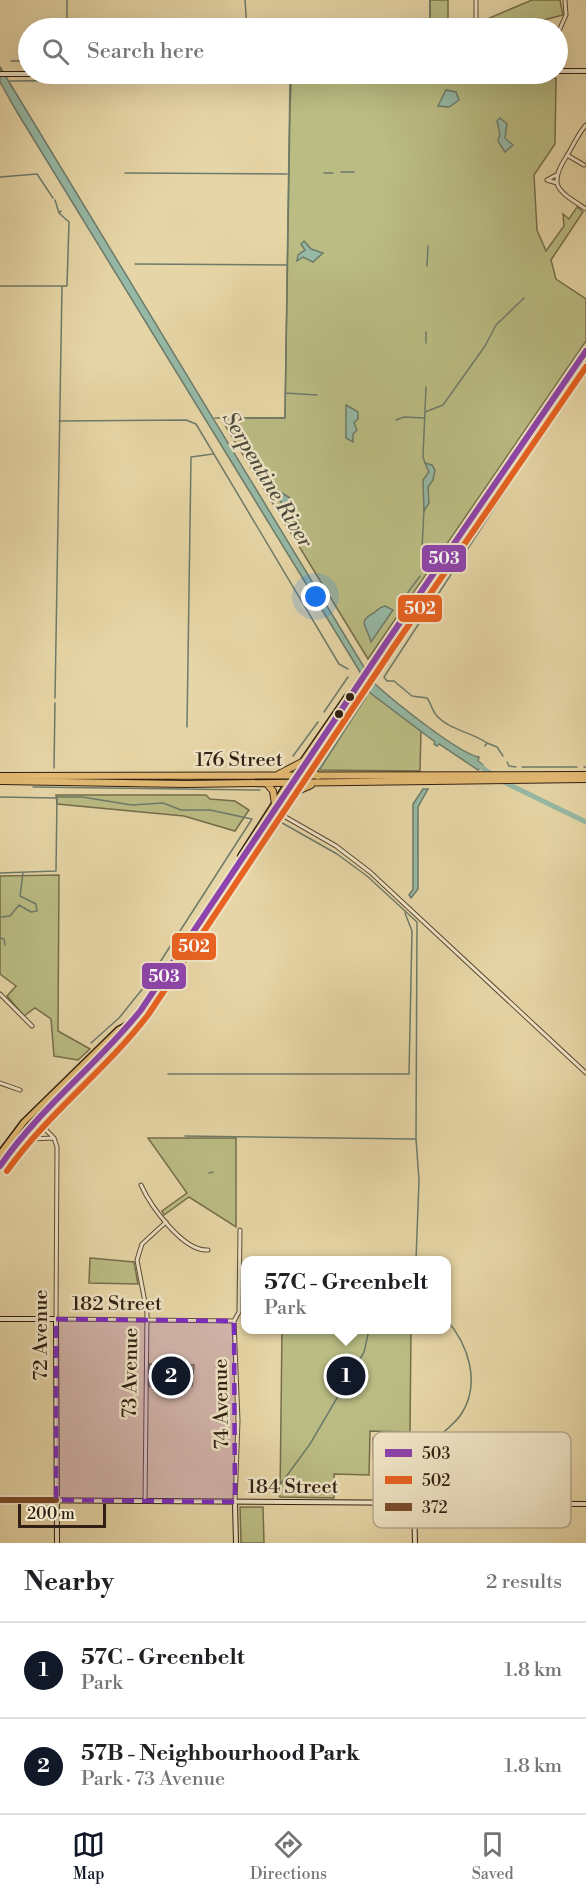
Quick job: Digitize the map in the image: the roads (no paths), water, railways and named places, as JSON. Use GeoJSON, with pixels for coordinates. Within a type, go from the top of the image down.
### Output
{"type":"FeatureCollection","features":[{"type":"Feature","properties":{"kind":"highway"},"geometry":{"type":"LineString","coordinates":[[309,758],[311,771],[318,776]]}},
{"type":"Feature","properties":{"kind":"highway"},"geometry":{"type":"LineString","coordinates":[[274,777],[302,762]]}},
{"type":"Feature","properties":{"kind":"highway","name":"176 Street"},"geometry":{"type":"LineString","coordinates":[[0,779],[267,784],[318,776],[586,777]]}},
{"type":"Feature","properties":{"kind":"highway","name":"176 Street"},"geometry":{"type":"LineString","coordinates":[[0,779],[274,777],[314,783],[489,781],[515,778]]}},
{"type":"Feature","properties":{"kind":"highway"},"geometry":{"type":"LineString","coordinates":[[284,797],[314,783]]}},
{"type":"Feature","properties":{"kind":"highway"},"geometry":{"type":"LineString","coordinates":[[267,784],[273,791],[275,807]]}},
{"type":"Feature","properties":{"kind":"main road"},"geometry":{"type":"LineString","coordinates":[[568,71],[586,71]]}},
{"type":"Feature","properties":{"kind":"main road"},"geometry":{"type":"LineString","coordinates":[[0,74],[18,74]]}},
{"type":"Feature","properties":{"kind":"main road"},"geometry":{"type":"LineString","coordinates":[[0,1166],[33,1117],[45,1110],[135,1018],[292,781],[586,351]]}},
{"type":"Feature","properties":{"kind":"main road"},"geometry":{"type":"LineString","coordinates":[[275,807],[284,797],[302,762],[340,705],[362,680]]}},
{"type":"Feature","properties":{"kind":"main road"},"geometry":{"type":"LineString","coordinates":[[248,848],[292,781]]}},
{"type":"Feature","properties":{"kind":"main road"},"geometry":{"type":"LineString","coordinates":[[0,1154],[118,1030],[135,1018]]}},
{"type":"Feature","properties":{"kind":"main road","name":"182 Street"},"geometry":{"type":"LineString","coordinates":[[0,1319],[56,1319]]}},
{"type":"Feature","properties":{"kind":"main road","name":"72 Avenue"},"geometry":{"type":"LineString","coordinates":[[56,1319],[57,1543]]}},
{"type":"Feature","properties":{"kind":"main road","name":"184 Street"},"geometry":{"type":"LineString","coordinates":[[0,1500],[373,1503]]}},
{"type":"Feature","properties":{"kind":"main road","name":"74 Avenue"},"geometry":{"type":"LineString","coordinates":[[235,1502],[236,1543]]}},
{"type":"Feature","properties":{"kind":"main road","name":"184 Street"},"geometry":{"type":"LineString","coordinates":[[571,1504],[586,1504]]}},
{"type":"Feature","properties":{"kind":"main road"},"geometry":{"type":"LineString","coordinates":[[415,1528],[415,1543]]}},
{"type":"Feature","properties":{"kind":"street"},"geometry":{"type":"LineString","coordinates":[[476,0],[476,18]]}},
{"type":"Feature","properties":{"kind":"street"},"geometry":{"type":"LineString","coordinates":[[565,0],[565,18]]}},
{"type":"Feature","properties":{"kind":"street"},"geometry":{"type":"LineString","coordinates":[[586,125],[556,175],[562,192],[586,209]]}},
{"type":"Feature","properties":{"kind":"street"},"geometry":{"type":"LineString","coordinates":[[567,155],[584,165]]}},
{"type":"Feature","properties":{"kind":"street"},"geometry":{"type":"LineString","coordinates":[[556,175],[550,176],[547,180],[557,183]]}},
{"type":"Feature","properties":{"kind":"street"},"geometry":{"type":"LineString","coordinates":[[275,807],[336,846],[370,872],[586,1073]]}},
{"type":"Feature","properties":{"kind":"street"},"geometry":{"type":"LineString","coordinates":[[0,994],[32,1026]]}},
{"type":"Feature","properties":{"kind":"street"},"geometry":{"type":"LineString","coordinates":[[0,1083],[20,1090]]}},
{"type":"Feature","properties":{"kind":"street"},"geometry":{"type":"LineString","coordinates":[[45,1110],[41,1120],[47,1130]]}},
{"type":"Feature","properties":{"kind":"street"},"geometry":{"type":"LineString","coordinates":[[33,1117],[54,1138]]}},
{"type":"Feature","properties":{"kind":"street"},"geometry":{"type":"LineString","coordinates":[[29,1138],[54,1138]]}},
{"type":"Feature","properties":{"kind":"street","name":"72 Avenue"},"geometry":{"type":"LineString","coordinates":[[54,1138],[57,1147],[56,1319]]}},
{"type":"Feature","properties":{"kind":"street"},"geometry":{"type":"LineString","coordinates":[[141,1185],[166,1222],[186,1242],[201,1250],[208,1250]]}},
{"type":"Feature","properties":{"kind":"street","name":"73 Avenue"},"geometry":{"type":"LineString","coordinates":[[145,1501],[146,1299],[137,1267],[138,1254],[145,1240],[166,1222]]}},
{"type":"Feature","properties":{"kind":"street","name":"74 Avenue"},"geometry":{"type":"LineString","coordinates":[[235,1502],[238,1421],[234,1322],[239,1312],[240,1230]]}},
{"type":"Feature","properties":{"kind":"street","name":"182 Street"},"geometry":{"type":"LineString","coordinates":[[56,1319],[234,1322]]}},
{"type":"Feature","properties":{"kind":"waterway"},"geometry":{"type":"LineString","coordinates":[[67,0],[67,18]]}},
{"type":"Feature","properties":{"kind":"waterway"},"geometry":{"type":"LineString","coordinates":[[245,0],[246,18]]}},
{"type":"Feature","properties":{"kind":"waterway"},"geometry":{"type":"LineString","coordinates":[[430,0],[430,18]]}},
{"type":"Feature","properties":{"kind":"waterway"},"geometry":{"type":"LineString","coordinates":[[11,61],[18,61]]}},
{"type":"Feature","properties":{"kind":"waterway"},"geometry":{"type":"LineString","coordinates":[[10,81],[18,81]]}},
{"type":"Feature","properties":{"kind":"waterway"},"geometry":{"type":"LineString","coordinates":[[215,418],[285,418],[290,84]]}},
{"type":"Feature","properties":{"kind":"waterway"},"geometry":{"type":"LineString","coordinates":[[341,172],[354,172]]}},
{"type":"Feature","properties":{"kind":"waterway"},"geometry":{"type":"LineString","coordinates":[[125,173],[287,174]]}},
{"type":"Feature","properties":{"kind":"waterway"},"geometry":{"type":"LineString","coordinates":[[324,173],[333,173]]}},
{"type":"Feature","properties":{"kind":"waterway"},"geometry":{"type":"LineString","coordinates":[[0,177],[37,174],[53,198]]}},
{"type":"Feature","properties":{"kind":"waterway"},"geometry":{"type":"LineString","coordinates":[[55,200],[59,213],[61,211]]}},
{"type":"Feature","properties":{"kind":"waterway"},"geometry":{"type":"LineString","coordinates":[[0,286],[67,286],[69,222],[59,213]]}},
{"type":"Feature","properties":{"kind":"waterway"},"geometry":{"type":"LineString","coordinates":[[427,266],[428,246]]}},
{"type":"Feature","properties":{"kind":"waterway"},"geometry":{"type":"LineString","coordinates":[[135,264],[286,265]]}},
{"type":"Feature","properties":{"kind":"waterway"},"geometry":{"type":"LineString","coordinates":[[55,698],[62,286]]}},
{"type":"Feature","properties":{"kind":"waterway"},"geometry":{"type":"LineString","coordinates":[[425,412],[443,405],[485,346],[496,325],[524,298]]}},
{"type":"Feature","properties":{"kind":"waterway"},"geometry":{"type":"LineString","coordinates":[[426,332],[426,343]]}},
{"type":"Feature","properties":{"kind":"waterway"},"geometry":{"type":"LineString","coordinates":[[425,463],[423,457],[426,387]]}},
{"type":"Feature","properties":{"kind":"waterway"},"geometry":{"type":"LineString","coordinates":[[285,393],[317,395]]}},
{"type":"Feature","properties":{"kind":"waterway"},"geometry":{"type":"LineString","coordinates":[[396,420],[404,417],[424,418]]}},
{"type":"Feature","properties":{"kind":"waterway"},"geometry":{"type":"LineString","coordinates":[[59,421],[186,420],[196,424],[339,664],[348,669]]}},
{"type":"Feature","properties":{"kind":"waterway"},"geometry":{"type":"LineString","coordinates":[[187,727],[191,457],[213,454]]}},
{"type":"Feature","properties":{"kind":"waterway"},"geometry":{"type":"LineString","coordinates":[[485,746],[487,743],[481,739],[441,720],[427,698],[412,696],[394,681],[387,681],[384,677],[514,478]]}},
{"type":"Feature","properties":{"kind":"waterway"},"geometry":{"type":"LineString","coordinates":[[421,570],[424,509]]}},
{"type":"Feature","properties":{"kind":"waterway"},"geometry":{"type":"LineString","coordinates":[[403,599],[420,576]]}},
{"type":"Feature","properties":{"kind":"waterway"},"geometry":{"type":"LineString","coordinates":[[324,712],[348,677]]}},
{"type":"Feature","properties":{"kind":"waterway"},"geometry":{"type":"LineString","coordinates":[[54,768],[55,703]]}},
{"type":"Feature","properties":{"kind":"waterway"},"geometry":{"type":"LineString","coordinates":[[293,756],[318,722]]}},
{"type":"Feature","properties":{"kind":"waterway"},"geometry":{"type":"LineString","coordinates":[[487,743],[497,747],[503,756]]}},
{"type":"Feature","properties":{"kind":"waterway"},"geometry":{"type":"LineString","coordinates":[[507,762],[509,766],[516,767]]}},
{"type":"Feature","properties":{"kind":"waterway","name":"Serpentine River"},"geometry":{"type":"LineString","coordinates":[[477,764],[494,776]]}},
{"type":"Feature","properties":{"kind":"waterway"},"geometry":{"type":"LineString","coordinates":[[522,767],[577,767]]}},
{"type":"Feature","properties":{"kind":"waterway","name":"Serpentine River"},"geometry":{"type":"LineString","coordinates":[[502,781],[586,822]]}},
{"type":"Feature","properties":{"kind":"waterway"},"geometry":{"type":"LineString","coordinates":[[33,787],[260,790]]}},
{"type":"Feature","properties":{"kind":"waterway"},"geometry":{"type":"LineString","coordinates":[[0,797],[56,798]]}},
{"type":"Feature","properties":{"kind":"waterway"},"geometry":{"type":"LineString","coordinates":[[0,873],[56,871],[57,797],[82,797],[132,805],[163,803],[181,810],[210,810],[252,819],[144,987],[119,1018],[91,1043]]}},
{"type":"Feature","properties":{"kind":"waterway"},"geometry":{"type":"LineString","coordinates":[[190,952],[277,820],[337,854],[367,876],[417,922],[416,1139],[419,1180],[416,1256]]}},
{"type":"Feature","properties":{"kind":"waterway"},"geometry":{"type":"LineString","coordinates":[[0,917],[10,916],[19,905],[31,912],[37,911],[36,904],[20,896],[23,873]]}},
{"type":"Feature","properties":{"kind":"waterway"},"geometry":{"type":"LineString","coordinates":[[168,1074],[409,1074],[412,931],[405,913]]}},
{"type":"Feature","properties":{"kind":"waterway"},"geometry":{"type":"LineString","coordinates":[[0,938],[4,939],[5,945]]}},
{"type":"Feature","properties":{"kind":"waterway"},"geometry":{"type":"LineString","coordinates":[[124,1046],[187,956]]}},
{"type":"Feature","properties":{"kind":"waterway"},"geometry":{"type":"LineString","coordinates":[[185,1136],[415,1139]]}},
{"type":"Feature","properties":{"kind":"waterway"},"geometry":{"type":"LineString","coordinates":[[209,1173],[213,1172]]}},
{"type":"Feature","properties":{"kind":"waterway"},"geometry":{"type":"LineString","coordinates":[[444,1432],[459,1418],[468,1401],[471,1389],[466,1352],[451,1325]]}},
{"type":"Feature","properties":{"kind":"waterway"},"geometry":{"type":"LineString","coordinates":[[279,1496],[280,1485],[310,1444],[364,1352],[368,1334]]}},
{"type":"Feature","properties":{"kind":"place","name":"57B - Neighbourhood Park"},"geometry":{"type":"Point","coordinates":[171,1376]}},
{"type":"Feature","properties":{"kind":"place","name":"57C - Greenbelt"},"geometry":{"type":"Point","coordinates":[346,1376]}}]}
